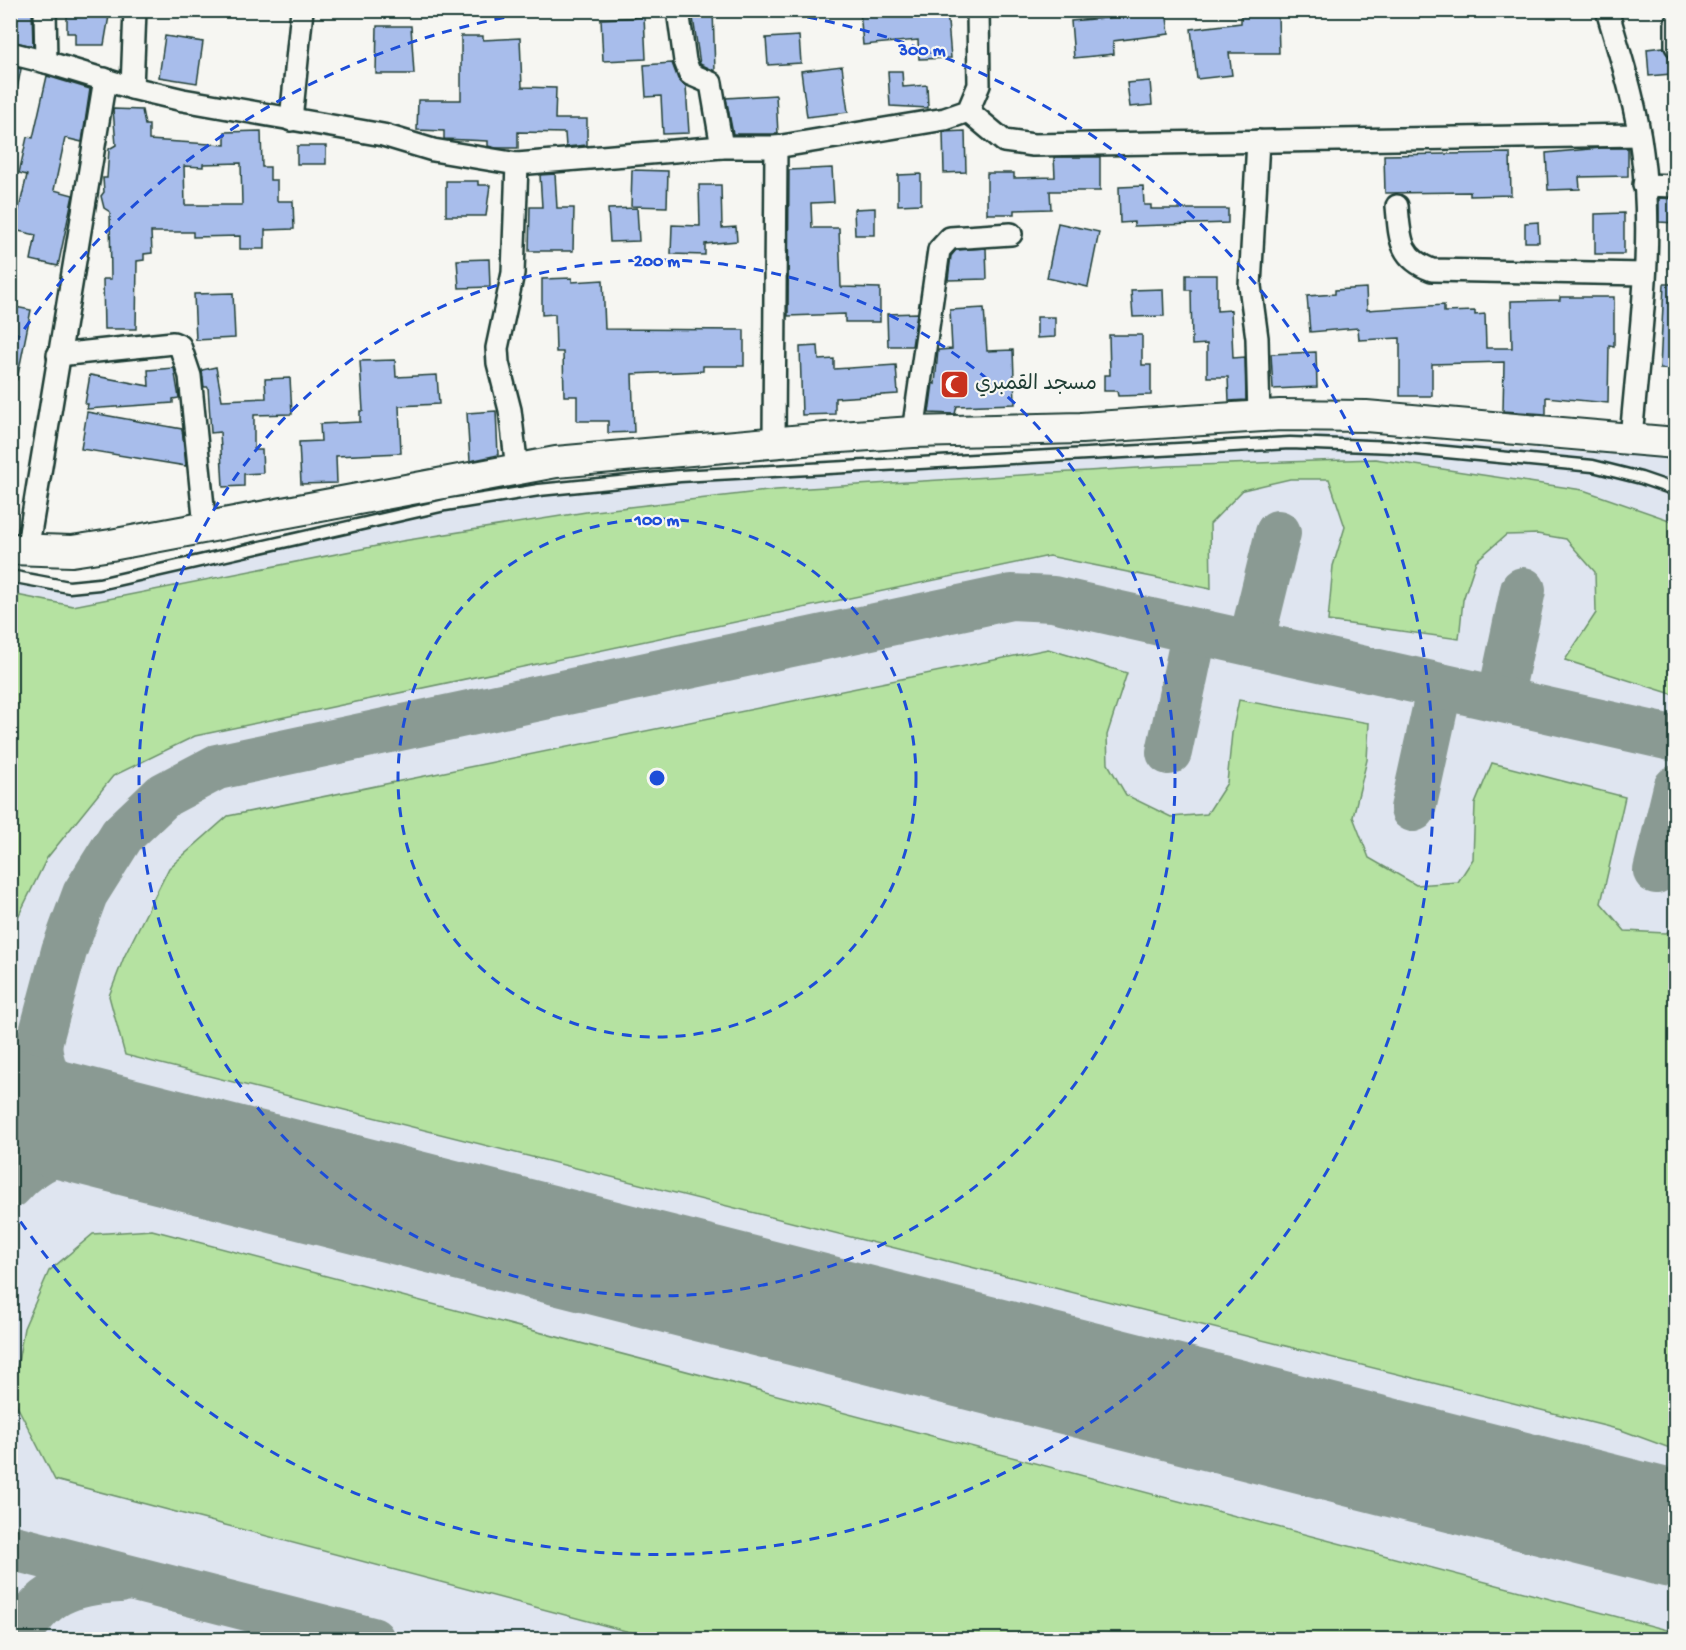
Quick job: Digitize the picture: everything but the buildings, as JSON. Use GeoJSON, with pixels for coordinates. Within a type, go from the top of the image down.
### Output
{"type":"FeatureCollection","features":[{"type":"Feature","properties":{"kind":"main road"},"geometry":{"type":"LineString","coordinates":[[19,550],[72,551],[556,462],[774,441],[913,432],[1081,428],[1259,417],[1366,416],[1631,441],[1676,443]]}},
{"type":"Feature","properties":{"kind":"street"},"geometry":{"type":"LineString","coordinates":[[45,10],[46,62]]}},
{"type":"Feature","properties":{"kind":"street"},"geometry":{"type":"LineString","coordinates":[[132,88],[135,10]]}},
{"type":"Feature","properties":{"kind":"street"},"geometry":{"type":"LineString","coordinates":[[291,120],[302,10]]}},
{"type":"Feature","properties":{"kind":"street"},"geometry":{"type":"LineString","coordinates":[[678,10],[685,61],[690,74],[711,83],[722,147]]}},
{"type":"Feature","properties":{"kind":"street"},"geometry":{"type":"LineString","coordinates":[[10,53],[132,88],[291,120],[383,135],[433,150],[517,164],[722,147],[776,147],[945,119],[968,111],[979,85],[978,10]]}},
{"type":"Feature","properties":{"kind":"street"},"geometry":{"type":"LineString","coordinates":[[1607,10],[1634,102],[1644,185],[1646,246],[1631,441]]}},
{"type":"Feature","properties":{"kind":"street"},"geometry":{"type":"LineString","coordinates":[[1676,23],[1676,46]]}},
{"type":"Feature","properties":{"kind":"street"},"geometry":{"type":"LineString","coordinates":[[19,550],[58,356],[105,79]]}},
{"type":"Feature","properties":{"kind":"street"},"geometry":{"type":"LineString","coordinates":[[968,111],[1004,141],[1033,145],[1639,135]]}},
{"type":"Feature","properties":{"kind":"street"},"geometry":{"type":"LineString","coordinates":[[1258,141],[1250,286],[1257,338],[1259,417]]}},
{"type":"Feature","properties":{"kind":"street"},"geometry":{"type":"LineString","coordinates":[[774,441],[776,147]]}},
{"type":"Feature","properties":{"kind":"street"},"geometry":{"type":"LineString","coordinates":[[517,164],[513,273],[497,348],[498,363],[510,410],[517,469]]}},
{"type":"Feature","properties":{"kind":"street"},"geometry":{"type":"LineString","coordinates":[[1644,185],[1676,186]]}},
{"type":"Feature","properties":{"kind":"street"},"geometry":{"type":"LineString","coordinates":[[1397,206],[1403,248],[1408,257],[1432,270],[1644,274]]}},
{"type":"Feature","properties":{"kind":"street"},"geometry":{"type":"LineString","coordinates":[[913,432],[939,250],[950,238],[1011,234]]}},
{"type":"Feature","properties":{"kind":"street"},"geometry":{"type":"LineString","coordinates":[[58,356],[173,343],[180,346],[190,376],[205,527]]}},
{"type":"Feature","properties":{"kind":"lane"},"geometry":{"type":"LineString","coordinates":[[10,576],[69,587],[99,584],[445,505],[598,483],[1226,444],[1342,444],[1568,463],[1617,471],[1676,490]]}},
{"type":"Feature","properties":{"kind":"shaded area"},"geometry":{"type":"Polygon","coordinates":[[[1323,434],[1675,459],[1675,1639],[11,1640],[11,570],[73,584],[477,494],[593,478],[704,468],[1323,434]]]}},
{"type":"Feature","properties":{"kind":"green space"},"geometry":{"type":"Polygon","coordinates":[[[1375,459],[1583,490],[1675,522],[1675,695],[1565,660],[1596,613],[1595,572],[1566,539],[1537,534],[1506,535],[1476,561],[1463,600],[1459,639],[1328,621],[1333,566],[1345,527],[1329,479],[1290,479],[1243,490],[1210,524],[1211,589],[1049,556],[195,736],[113,776],[47,858],[11,931],[11,594],[73,606],[402,541],[586,512],[776,490],[1170,466],[1375,459]]]}},
{"type":"Feature","properties":{"kind":"green space"},"geometry":{"type":"Polygon","coordinates":[[[1048,649],[1127,673],[1107,735],[1108,764],[1126,795],[1171,817],[1207,814],[1227,783],[1232,733],[1239,700],[1369,723],[1367,760],[1353,817],[1369,858],[1416,885],[1458,882],[1473,859],[1475,804],[1492,763],[1625,797],[1601,903],[1625,931],[1666,933],[1675,926],[1675,1450],[1621,1430],[125,1055],[109,996],[124,957],[169,868],[228,816],[1048,649]]]}},
{"type":"Feature","properties":{"kind":"green space"},"geometry":{"type":"Polygon","coordinates":[[[152,1230],[1675,1632],[1675,1639],[656,1639],[55,1480],[12,1396],[24,1328],[49,1271],[93,1234],[152,1230]]]}},
{"type":"Feature","properties":{"kind":"taxiway"},"geometry":{"type":"LineString","coordinates":[[1251,643],[1278,533]]}},
{"type":"Feature","properties":{"kind":"taxiway"},"geometry":{"type":"LineString","coordinates":[[1500,699],[1523,590]]}},
{"type":"Feature","properties":{"kind":"taxiway"},"geometry":{"type":"LineString","coordinates":[[10,1069],[39,1044],[64,951],[85,894],[122,835],[164,795],[217,767],[1011,597],[1053,599],[1676,739]]}},
{"type":"Feature","properties":{"kind":"taxiway"},"geometry":{"type":"LineString","coordinates":[[1169,752],[1195,631]]}},
{"type":"Feature","properties":{"kind":"taxiway"},"geometry":{"type":"LineString","coordinates":[[1413,809],[1440,686]]}},
{"type":"Feature","properties":{"kind":"taxiway"},"geometry":{"type":"LineString","coordinates":[[1656,871],[1676,788]]}},
{"type":"Feature","properties":{"kind":"taxiway"},"geometry":{"type":"LineString","coordinates":[[39,1044],[44,1070],[49,1081],[71,1108],[91,1126]]}},
{"type":"Feature","properties":{"kind":"taxiway"},"geometry":{"type":"LineString","coordinates":[[10,1186],[33,1165],[60,1151],[119,1132]]}},
{"type":"Feature","properties":{"kind":"taxiway"},"geometry":{"type":"LineString","coordinates":[[10,1547],[372,1640]]}},
{"type":"Feature","properties":{"kind":"taxiway"},"geometry":{"type":"LineString","coordinates":[[17,1640],[36,1611],[58,1593],[71,1587],[120,1580]]}},
{"type":"Feature","properties":{"kind":"runway"},"geometry":{"type":"LineString","coordinates":[[10,1107],[1676,1530]]}},
{"type":"Feature","properties":{"kind":"place","name":"مسجد القمبري"},"geometry":{"type":"Point","coordinates":[954,385]}}]}
